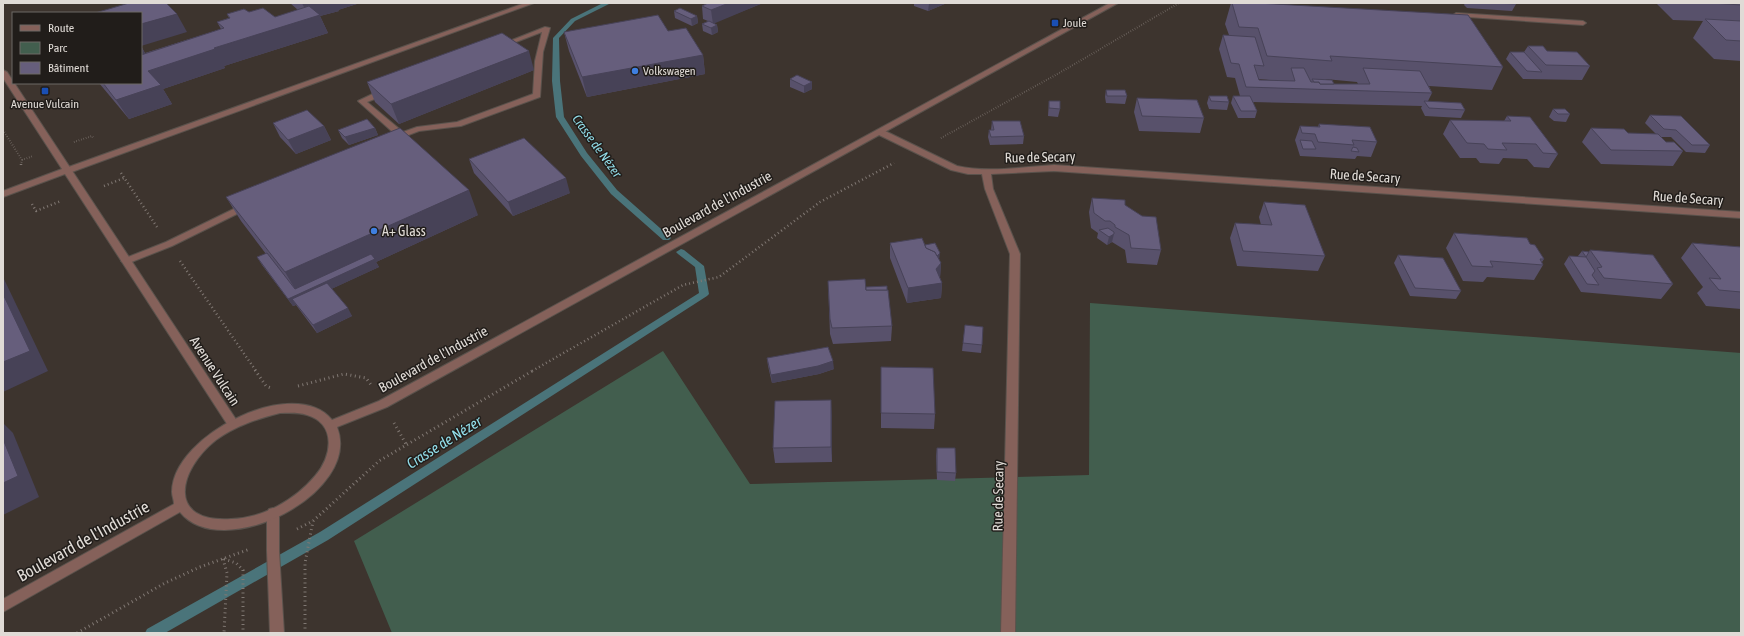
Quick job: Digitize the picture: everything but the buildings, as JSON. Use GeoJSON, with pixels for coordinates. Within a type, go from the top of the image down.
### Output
{"type":"FeatureCollection","features":[{"type":"Feature","properties":{"kind":"street"},"geometry":{"type":"LineString","coordinates":[[3,194],[531,3]]}},
{"type":"Feature","properties":{"kind":"street","name":"Boulevard de l'Industrie"},"geometry":{"type":"LineString","coordinates":[[331,425],[383,404],[1115,3]]}},
{"type":"Feature","properties":{"kind":"street"},"geometry":{"type":"LineString","coordinates":[[1450,15],[1583,23]]}},
{"type":"Feature","properties":{"kind":"street"},"geometry":{"type":"LineString","coordinates":[[388,141],[417,129],[458,124],[537,95],[538,58],[542,40],[547,28],[493,49]]}},
{"type":"Feature","properties":{"kind":"street","name":"Avenue Vulcain"},"geometry":{"type":"LineString","coordinates":[[3,72],[66,171],[233,424]]}},
{"type":"Feature","properties":{"kind":"street"},"geometry":{"type":"LineString","coordinates":[[391,89],[362,101],[402,135]]}},
{"type":"Feature","properties":{"kind":"street","name":"Rue de Secary"},"geometry":{"type":"LineString","coordinates":[[880,132],[954,168],[968,171],[986,172],[1054,168],[1741,215]]}},
{"type":"Feature","properties":{"kind":"street","name":"Rue de Secary"},"geometry":{"type":"LineString","coordinates":[[986,172],[989,189],[1015,254],[1008,633]]}},
{"type":"Feature","properties":{"kind":"street"},"geometry":{"type":"LineString","coordinates":[[126,261],[169,244],[253,202]]}},
{"type":"Feature","properties":{"kind":"street"},"geometry":{"type":"LineString","coordinates":[[280,409],[301,409],[318,415],[331,425],[337,440],[333,459],[320,479],[300,498],[273,513],[250,522],[227,525],[207,523],[191,517],[181,506],[177,491],[181,473],[198,450],[211,438],[233,424],[256,414],[280,409]]}},
{"type":"Feature","properties":{"kind":"street","name":"Boulevard de l'Industrie"},"geometry":{"type":"LineString","coordinates":[[3,606],[181,506]]}},
{"type":"Feature","properties":{"kind":"street"},"geometry":{"type":"LineString","coordinates":[[273,513],[274,584],[277,633]]}},
{"type":"Feature","properties":{"kind":"path"},"geometry":{"type":"LineString","coordinates":[[77,633],[165,583],[223,559],[273,546],[313,521],[379,461],[406,444],[683,286],[719,277],[820,202],[1061,72],[1179,3]]}},
{"type":"Feature","properties":{"kind":"path"},"geometry":{"type":"LineString","coordinates":[[3,130],[22,160]]}},
{"type":"Feature","properties":{"kind":"path"},"geometry":{"type":"LineString","coordinates":[[18,170],[22,160],[92,136],[108,156],[263,382],[266,386],[274,388]]}},
{"type":"Feature","properties":{"kind":"path"},"geometry":{"type":"LineString","coordinates":[[296,386],[344,374],[358,375],[369,380],[406,444]]}},
{"type":"Feature","properties":{"kind":"path"},"geometry":{"type":"LineString","coordinates":[[305,633],[303,585],[309,534],[313,521]]}},
{"type":"Feature","properties":{"kind":"path"},"geometry":{"type":"LineString","coordinates":[[223,559],[236,563],[243,570],[243,633]]}},
{"type":"Feature","properties":{"kind":"path"},"geometry":{"type":"LineString","coordinates":[[223,559],[227,573],[224,633]]}},
{"type":"Feature","properties":{"kind":"green space"},"geometry":{"type":"Polygon","coordinates":[[[1090,303],[1741,353],[1741,633],[392,633],[354,541],[663,351],[750,484],[1089,475],[1090,303]]]}},
{"type":"Feature","properties":{"kind":"waterway","name":"Crasse de Nézer"},"geometry":{"type":"LineString","coordinates":[[608,3],[573,20],[556,38],[556,81],[560,117],[584,154],[614,192],[666,238]]}},
{"type":"Feature","properties":{"kind":"waterway","name":"Crasse de Nézer"},"geometry":{"type":"LineString","coordinates":[[152,633],[324,536],[704,294],[699,266],[681,252]]}},
{"type":"Feature","properties":{"kind":"place","name":"Joule"},"geometry":{"type":"Point","coordinates":[1055,23]}},
{"type":"Feature","properties":{"kind":"place","name":"Volkswagen"},"geometry":{"type":"Point","coordinates":[635,71]}},
{"type":"Feature","properties":{"kind":"place","name":"Avenue Vulcain"},"geometry":{"type":"Point","coordinates":[45,91]}},
{"type":"Feature","properties":{"kind":"place","name":"A+ Glass"},"geometry":{"type":"Point","coordinates":[374,231]}}]}
